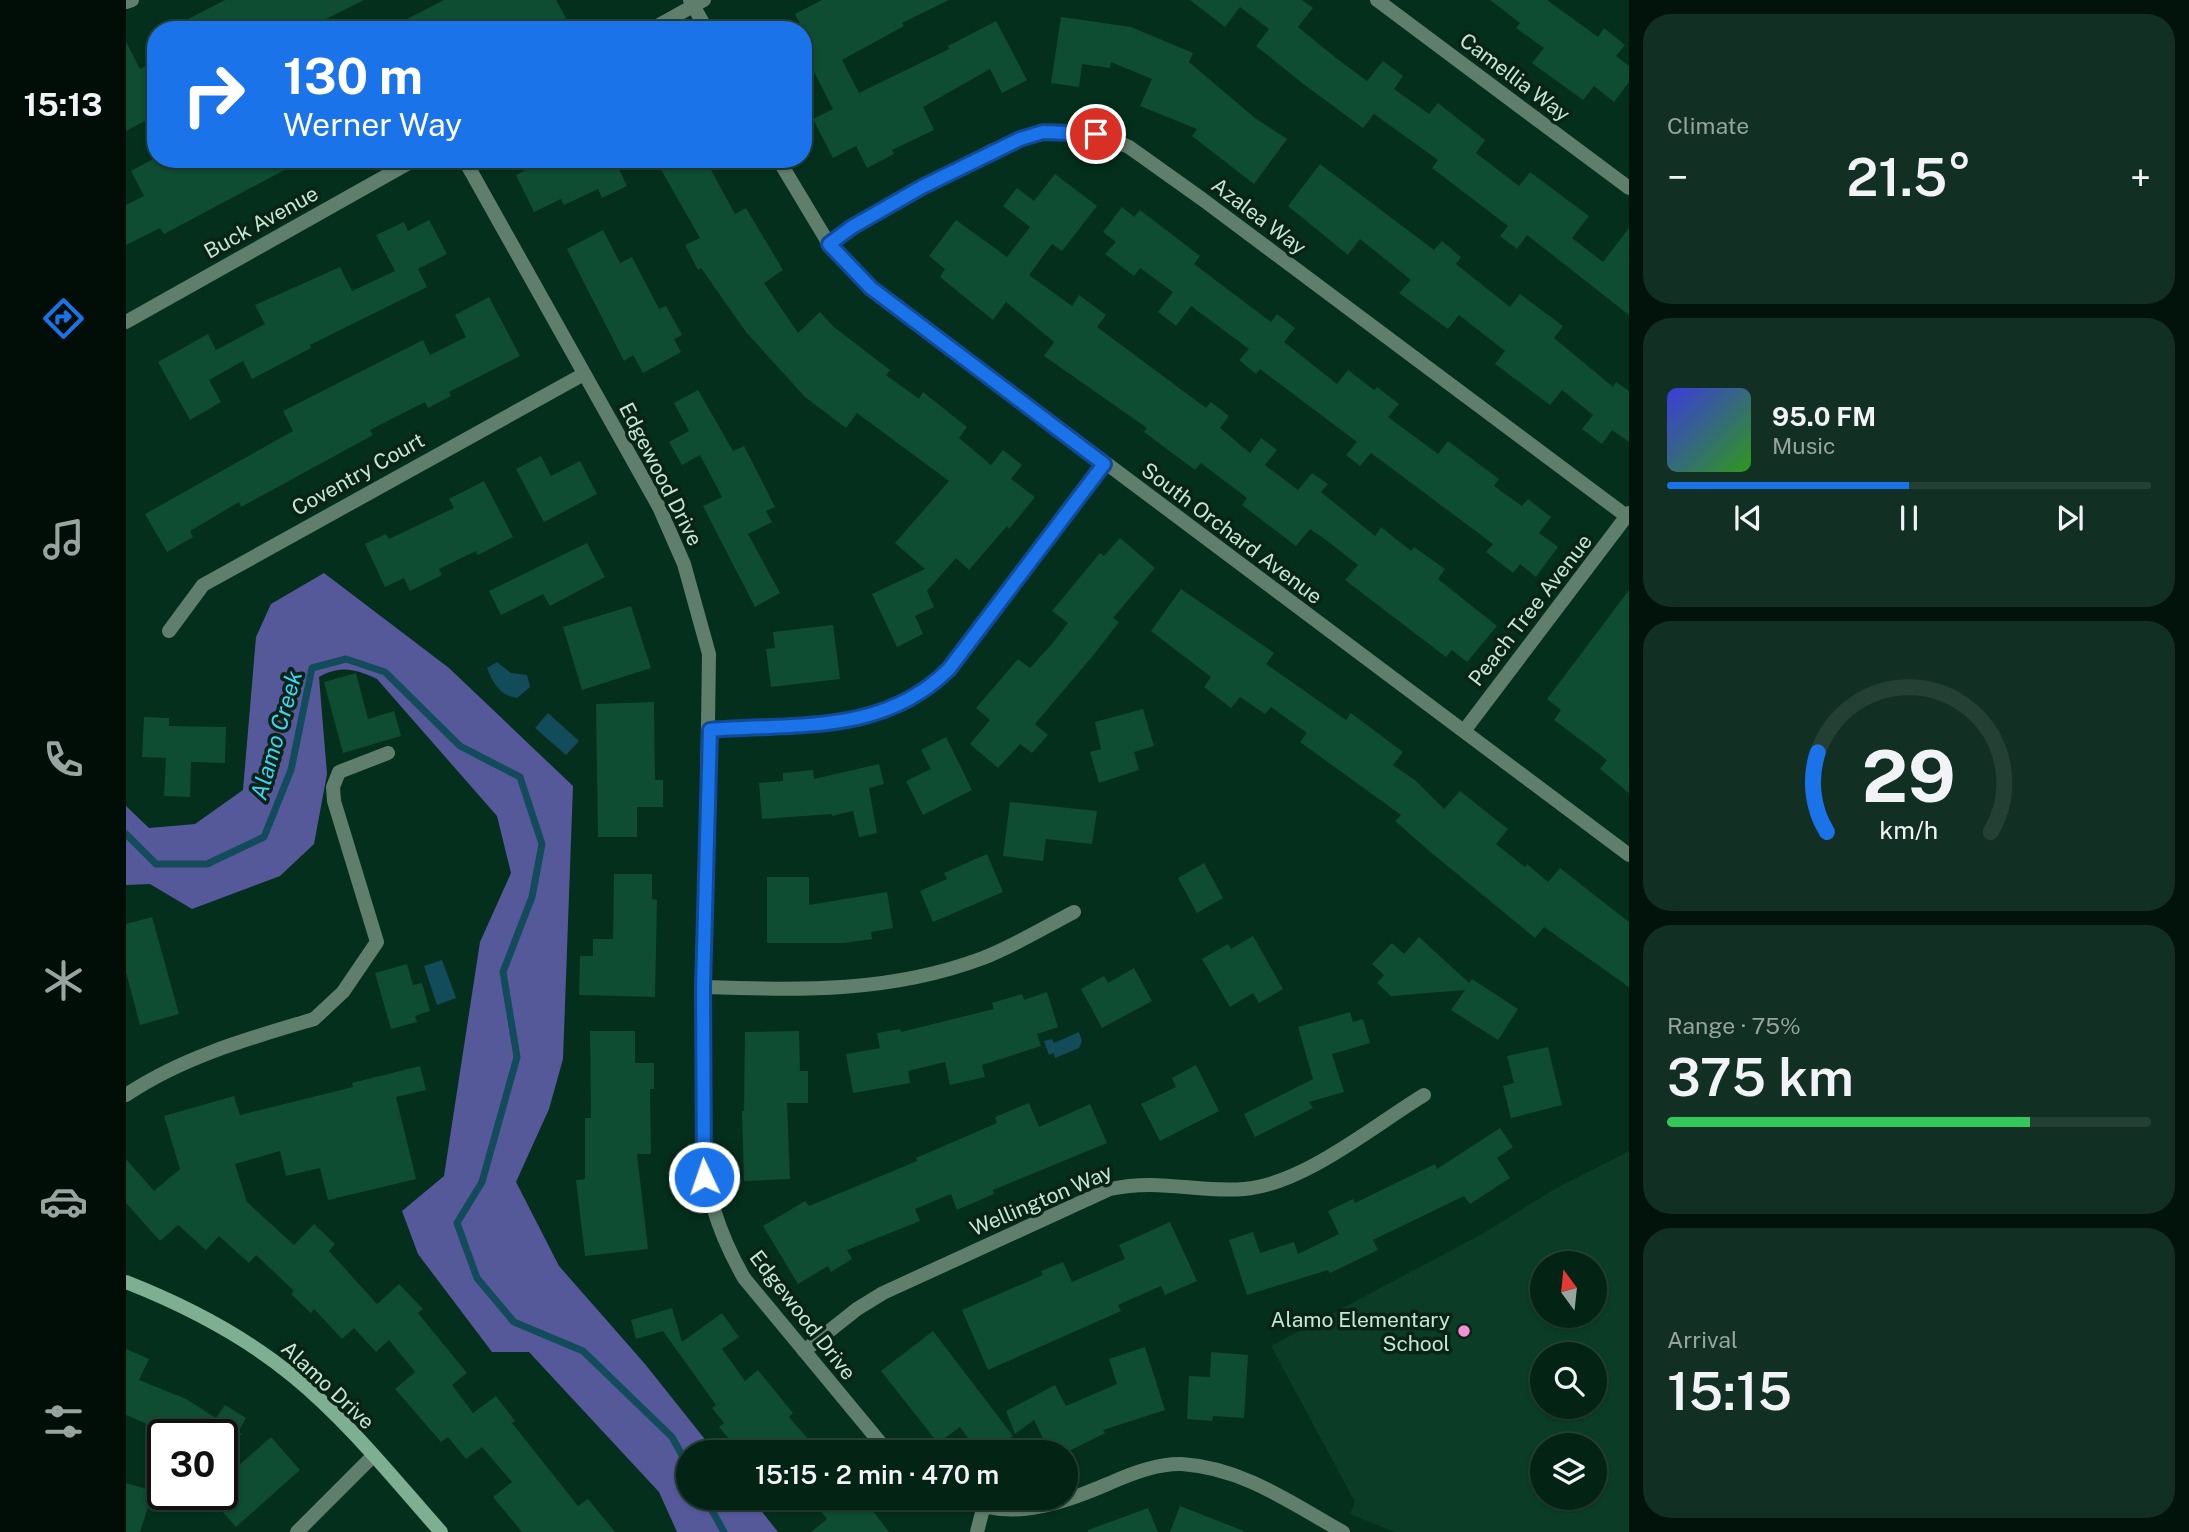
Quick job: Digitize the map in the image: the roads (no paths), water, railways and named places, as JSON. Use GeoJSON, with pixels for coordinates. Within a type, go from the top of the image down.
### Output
{"type":"FeatureCollection","features":[{"type":"Feature","properties":{"kind":"main road","name":"Alamo Drive"},"geometry":{"type":"LineString","coordinates":[[126,1282],[188,1308],[254,1346],[294,1377],[373,1456],[441,1532]]}},
{"type":"Feature","properties":{"kind":"street"},"geometry":{"type":"LineString","coordinates":[[126,2],[132,0]]}},
{"type":"Feature","properties":{"kind":"street","name":"Camellia Way"},"geometry":{"type":"LineString","coordinates":[[1377,0],[1629,188]]}},
{"type":"Feature","properties":{"kind":"street"},"geometry":{"type":"LineString","coordinates":[[665,21],[696,2],[703,21]]}},
{"type":"Feature","properties":{"kind":"street","name":"Azalea Way"},"geometry":{"type":"LineString","coordinates":[[829,244],[852,227],[922,187],[1002,146],[1043,132],[1096,134],[1129,147],[1202,199],[1628,516]]}},
{"type":"Feature","properties":{"kind":"street","name":"Buck Avenue"},"geometry":{"type":"LineString","coordinates":[[126,322],[400,168]]}},
{"type":"Feature","properties":{"kind":"street","name":"Edgewood Drive"},"geometry":{"type":"LineString","coordinates":[[469,168],[659,507],[684,564],[709,654],[702,1145],[704,1177],[711,1205],[730,1255],[744,1278],[878,1440]]}},
{"type":"Feature","properties":{"kind":"street","name":"South Orchard Avenue"},"geometry":{"type":"LineString","coordinates":[[783,168],[829,244],[871,288],[1629,855]]}},
{"type":"Feature","properties":{"kind":"street","name":"Coventry Court"},"geometry":{"type":"LineString","coordinates":[[170,631],[204,586],[320,518],[584,374]]}},
{"type":"Feature","properties":{"kind":"street"},"geometry":{"type":"LineString","coordinates":[[710,730],[844,722],[884,712],[929,688],[949,669],[1104,464]]}},
{"type":"Feature","properties":{"kind":"street","name":"Peach Tree Avenue"},"geometry":{"type":"LineString","coordinates":[[1464,731],[1628,516]]}},
{"type":"Feature","properties":{"kind":"street"},"geometry":{"type":"LineString","coordinates":[[126,1095],[155,1075],[255,1037],[314,1019],[343,992],[377,942],[334,801],[333,787],[339,772],[388,753]]}},
{"type":"Feature","properties":{"kind":"street"},"geometry":{"type":"LineString","coordinates":[[703,987],[847,989],[910,980],[984,958],[1074,912]]}},
{"type":"Feature","properties":{"kind":"street","name":"Wellington Way"},"geometry":{"type":"LineString","coordinates":[[804,1351],[883,1293],[1110,1189],[1135,1183],[1244,1189],[1274,1183],[1310,1166],[1423,1094]]}},
{"type":"Feature","properties":{"kind":"street"},"geometry":{"type":"LineString","coordinates":[[297,1532],[373,1456]]}},
{"type":"Feature","properties":{"kind":"street"},"geometry":{"type":"LineString","coordinates":[[1078,1495],[1135,1472],[1179,1464],[1226,1469],[1265,1487],[1343,1532]]}},
{"type":"Feature","properties":{"kind":"street"},"geometry":{"type":"LineString","coordinates":[[977,1532],[983,1510]]}},
{"type":"Feature","properties":{"kind":"street"},"geometry":{"type":"LineString","coordinates":[[1002,1510],[1028,1510]]}},
{"type":"Feature","properties":{"kind":"waterway","name":"Alamo Creek"},"geometry":{"type":"LineString","coordinates":[[126,834],[156,864],[207,864],[264,837],[291,770],[312,668],[346,659],[385,672],[460,746],[520,777],[542,844],[532,897],[503,972],[517,1057],[482,1182],[457,1223],[477,1278],[514,1322],[583,1351],[672,1437],[676,1444]]}},
{"type":"Feature","properties":{"kind":"waterway","name":"Alamo Creek"},"geometry":{"type":"LineString","coordinates":[[712,1510],[724,1532]]}},
{"type":"Feature","properties":{"kind":"place","name":"Alamo Elementary School"},"geometry":{"type":"Point","coordinates":[1464,1331]}}]}
